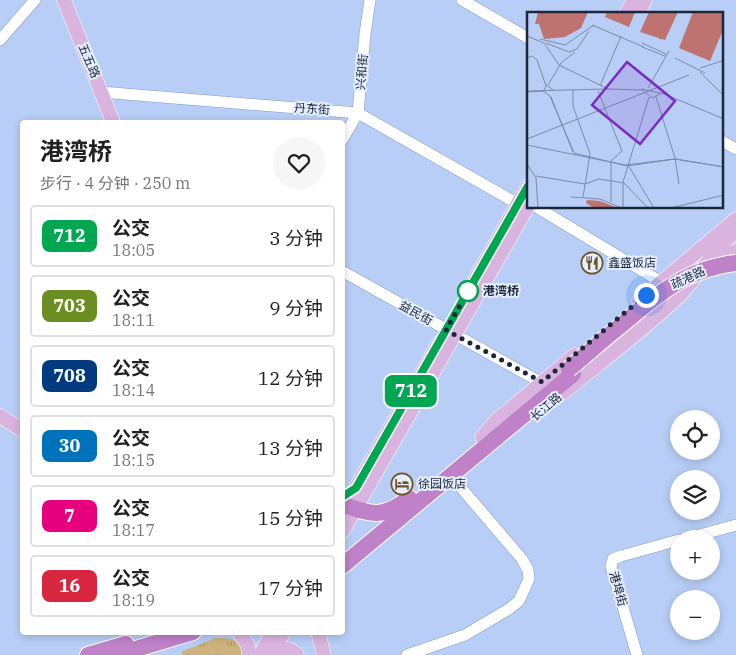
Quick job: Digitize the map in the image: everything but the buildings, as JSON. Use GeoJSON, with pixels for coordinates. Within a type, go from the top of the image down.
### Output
{"type":"FeatureCollection","features":[{"type":"Feature","properties":{"kind":"highway","name":"疏港路"},"geometry":{"type":"LineString","coordinates":[[571,372],[656,296],[671,285],[704,270],[736,263]]}},
{"type":"Feature","properties":{"kind":"highway","name":"疏港路"},"geometry":{"type":"LineString","coordinates":[[485,441],[660,301],[674,292],[706,279],[736,274]]}},
{"type":"Feature","properties":{"kind":"highway","name":"长江路"},"geometry":{"type":"LineString","coordinates":[[345,564],[451,476],[485,441]]}},
{"type":"Feature","properties":{"kind":"highway","name":"长江路"},"geometry":{"type":"LineString","coordinates":[[346,505],[369,513],[390,512],[485,441]]}},
{"type":"Feature","properties":{"kind":"highway"},"geometry":{"type":"LineString","coordinates":[[88,655],[154,635]]}},
{"type":"Feature","properties":{"kind":"highway"},"geometry":{"type":"LineString","coordinates":[[116,655],[183,635]]}},
{"type":"Feature","properties":{"kind":"main road","name":"五五路"},"geometry":{"type":"LineString","coordinates":[[64,0],[112,120]]}},
{"type":"Feature","properties":{"kind":"main road"},"geometry":{"type":"LineString","coordinates":[[627,12],[634,0]]}},
{"type":"Feature","properties":{"kind":"main road"},"geometry":{"type":"LineString","coordinates":[[638,12],[645,0]]}},
{"type":"Feature","properties":{"kind":"main road"},"geometry":{"type":"LineString","coordinates":[[346,505],[361,490],[525,204]]}},
{"type":"Feature","properties":{"kind":"main road"},"geometry":{"type":"LineString","coordinates":[[485,441],[497,420],[736,219]]}},
{"type":"Feature","properties":{"kind":"main road","name":"长江路"},"geometry":{"type":"LineString","coordinates":[[485,441],[510,437],[668,306],[717,249],[736,231]]}},
{"type":"Feature","properties":{"kind":"main road"},"geometry":{"type":"LineString","coordinates":[[694,278],[718,260],[736,251]]}},
{"type":"Feature","properties":{"kind":"main road"},"geometry":{"type":"LineString","coordinates":[[0,416],[20,429]]}},
{"type":"Feature","properties":{"kind":"main road"},"geometry":{"type":"LineString","coordinates":[[241,635],[248,646],[248,655]]}},
{"type":"Feature","properties":{"kind":"main road"},"geometry":{"type":"LineString","coordinates":[[268,654],[272,635]]}},
{"type":"Feature","properties":{"kind":"main road"},"geometry":{"type":"LineString","coordinates":[[268,654],[282,635]]}},
{"type":"Feature","properties":{"kind":"main road"},"geometry":{"type":"LineString","coordinates":[[293,635],[298,655]]}},
{"type":"Feature","properties":{"kind":"main road"},"geometry":{"type":"LineString","coordinates":[[319,635],[324,655]]}},
{"type":"Feature","properties":{"kind":"main road"},"geometry":{"type":"LineString","coordinates":[[268,654],[286,648],[298,655]]}},
{"type":"Feature","properties":{"kind":"street"},"geometry":{"type":"LineString","coordinates":[[0,40],[35,0]]}},
{"type":"Feature","properties":{"kind":"street","name":"兴和街"},"geometry":{"type":"LineString","coordinates":[[345,135],[358,113],[370,0]]}},
{"type":"Feature","properties":{"kind":"street"},"geometry":{"type":"LineString","coordinates":[[462,0],[527,37]]}},
{"type":"Feature","properties":{"kind":"street","name":"丹东街"},"geometry":{"type":"LineString","coordinates":[[101,92],[358,113],[525,204]]}},
{"type":"Feature","properties":{"kind":"street"},"geometry":{"type":"LineString","coordinates":[[724,142],[736,149]]}},
{"type":"Feature","properties":{"kind":"street"},"geometry":{"type":"LineString","coordinates":[[540,209],[661,282]]}},
{"type":"Feature","properties":{"kind":"street","name":"益民街"},"geometry":{"type":"LineString","coordinates":[[345,273],[542,382]]}},
{"type":"Feature","properties":{"kind":"street"},"geometry":{"type":"LineString","coordinates":[[407,655],[465,635],[509,609],[519,600],[528,579],[528,570],[522,558],[451,476]]}},
{"type":"Feature","properties":{"kind":"street"},"geometry":{"type":"LineString","coordinates":[[718,530],[736,525]]}},
{"type":"Feature","properties":{"kind":"street","name":"港埠街"},"geometry":{"type":"LineString","coordinates":[[637,655],[611,566],[613,560],[621,556],[670,542]]}},
{"type":"Feature","properties":{"kind":"green space"},"geometry":{"type":"Polygon","coordinates":[[[215,638],[234,640],[240,645],[242,655],[183,655],[181,652],[215,638]]]}},
{"type":"Feature","properties":{"kind":"bus line","name":"712"},"geometry":{"type":"LineString","coordinates":[[345,496],[356,488],[527,188]]}},
{"type":"Feature","properties":{"kind":"place","name":"鑫盛饭店"},"geometry":{"type":"Point","coordinates":[592,263]}},
{"type":"Feature","properties":{"kind":"place","name":"港湾桥"},"geometry":{"type":"Point","coordinates":[468,291]}},
{"type":"Feature","properties":{"kind":"place","name":"徐园饭店"},"geometry":{"type":"Point","coordinates":[402,484]}},
{"type":"Feature","properties":{"kind":"route"},"geometry":{"type":"LineString","coordinates":[[468,291],[446,330],[542,382],[646,295]]}}]}
